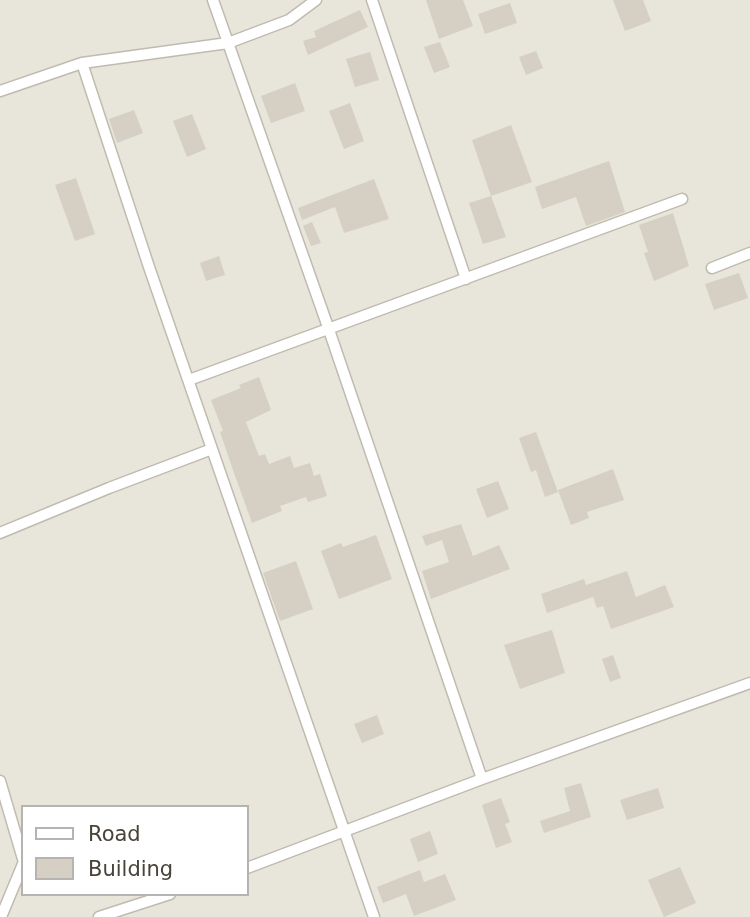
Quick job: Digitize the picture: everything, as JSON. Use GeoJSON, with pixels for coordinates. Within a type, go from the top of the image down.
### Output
{"type":"FeatureCollection","features":[{"type":"Feature","properties":{"kind":"street"},"geometry":{"type":"LineString","coordinates":[[213,0],[482,779]]}},
{"type":"Feature","properties":{"kind":"street"},"geometry":{"type":"LineString","coordinates":[[0,91],[82,63],[228,43],[289,20],[316,0]]}},
{"type":"Feature","properties":{"kind":"street"},"geometry":{"type":"LineString","coordinates":[[372,0],[466,279]]}},
{"type":"Feature","properties":{"kind":"street"},"geometry":{"type":"LineString","coordinates":[[82,63],[188,380],[374,917]]}},
{"type":"Feature","properties":{"kind":"street"},"geometry":{"type":"LineString","coordinates":[[188,380],[682,199]]}},
{"type":"Feature","properties":{"kind":"street"},"geometry":{"type":"LineString","coordinates":[[712,268],[750,253]]}},
{"type":"Feature","properties":{"kind":"street"},"geometry":{"type":"LineString","coordinates":[[0,533],[212,449]]}},
{"type":"Feature","properties":{"kind":"street"},"geometry":{"type":"LineString","coordinates":[[248,868],[482,779],[750,683]]}},
{"type":"Feature","properties":{"kind":"street"},"geometry":{"type":"LineString","coordinates":[[0,782],[21,855]]}},
{"type":"Feature","properties":{"kind":"street"},"geometry":{"type":"LineString","coordinates":[[1,917],[21,867]]}},
{"type":"Feature","properties":{"kind":"street"},"geometry":{"type":"LineString","coordinates":[[99,917],[164,896]]}},
{"type":"Feature","properties":{"kind":"shaded area"},"geometry":{"type":"Polygon","coordinates":[[[0,0],[750,0],[750,917],[0,917],[0,0]]]}},
{"type":"Feature","properties":{"kind":"building"},"geometry":{"type":"Polygon","coordinates":[[[426,0],[463,0],[473,26],[439,39],[426,0]]]}},
{"type":"Feature","properties":{"kind":"building"},"geometry":{"type":"Polygon","coordinates":[[[613,0],[643,0],[651,21],[625,31],[613,0]]]}},
{"type":"Feature","properties":{"kind":"building"},"geometry":{"type":"Polygon","coordinates":[[[510,3],[517,23],[485,34],[478,14],[510,3]]]}},
{"type":"Feature","properties":{"kind":"building"},"geometry":{"type":"Polygon","coordinates":[[[360,10],[368,27],[308,55],[303,41],[316,37],[314,31],[360,10]]]}},
{"type":"Feature","properties":{"kind":"building"},"geometry":{"type":"Polygon","coordinates":[[[440,42],[450,67],[434,73],[424,47],[440,42]]]}},
{"type":"Feature","properties":{"kind":"building"},"geometry":{"type":"Polygon","coordinates":[[[536,51],[543,68],[526,75],[519,57],[536,51]]]}},
{"type":"Feature","properties":{"kind":"building"},"geometry":{"type":"Polygon","coordinates":[[[370,52],[379,80],[355,87],[346,59],[370,52]]]}},
{"type":"Feature","properties":{"kind":"building"},"geometry":{"type":"Polygon","coordinates":[[[295,83],[305,111],[271,123],[261,96],[295,83]]]}},
{"type":"Feature","properties":{"kind":"building"},"geometry":{"type":"Polygon","coordinates":[[[350,103],[364,141],[344,149],[329,111],[350,103]]]}},
{"type":"Feature","properties":{"kind":"building"},"geometry":{"type":"Polygon","coordinates":[[[134,110],[143,133],[117,143],[109,119],[134,110]]]}},
{"type":"Feature","properties":{"kind":"building"},"geometry":{"type":"Polygon","coordinates":[[[192,114],[206,149],[187,157],[173,121],[192,114]]]}},
{"type":"Feature","properties":{"kind":"building"},"geometry":{"type":"Polygon","coordinates":[[[511,125],[532,182],[491,196],[472,140],[511,125]]]}},
{"type":"Feature","properties":{"kind":"building"},"geometry":{"type":"Polygon","coordinates":[[[609,161],[625,212],[586,226],[576,197],[542,209],[535,187],[609,161]]]}},
{"type":"Feature","properties":{"kind":"building"},"geometry":{"type":"Polygon","coordinates":[[[76,178],[95,234],[75,241],[55,185],[76,178]]]}},
{"type":"Feature","properties":{"kind":"building"},"geometry":{"type":"Polygon","coordinates":[[[374,179],[389,219],[344,233],[335,207],[302,220],[298,208],[374,179]]]}},
{"type":"Feature","properties":{"kind":"building"},"geometry":{"type":"Polygon","coordinates":[[[491,196],[506,237],[483,244],[469,203],[491,196]]]}},
{"type":"Feature","properties":{"kind":"building"},"geometry":{"type":"Polygon","coordinates":[[[673,213],[689,266],[654,281],[644,253],[648,252],[639,225],[673,213]]]}},
{"type":"Feature","properties":{"kind":"building"},"geometry":{"type":"Polygon","coordinates":[[[312,222],[321,243],[311,246],[303,226],[312,222]]]}},
{"type":"Feature","properties":{"kind":"building"},"geometry":{"type":"Polygon","coordinates":[[[219,256],[225,275],[206,281],[200,263],[219,256]]]}},
{"type":"Feature","properties":{"kind":"building"},"geometry":{"type":"Polygon","coordinates":[[[739,273],[748,298],[714,310],[705,284],[739,273]]]}},
{"type":"Feature","properties":{"kind":"building"},"geometry":{"type":"Polygon","coordinates":[[[259,377],[271,410],[246,422],[259,456],[265,454],[269,464],[290,456],[294,468],[310,463],[314,476],[320,474],[327,496],[308,502],[306,497],[280,506],[282,511],[252,523],[211,400],[241,388],[239,385],[259,377]]]}},
{"type":"Feature","properties":{"kind":"building"},"geometry":{"type":"Polygon","coordinates":[[[536,432],[558,492],[545,497],[536,470],[531,472],[519,438],[536,432]]]}},
{"type":"Feature","properties":{"kind":"building"},"geometry":{"type":"Polygon","coordinates":[[[613,469],[624,500],[587,512],[589,518],[571,525],[558,490],[613,469]]]}},
{"type":"Feature","properties":{"kind":"building"},"geometry":{"type":"Polygon","coordinates":[[[498,481],[509,509],[487,518],[476,489],[498,481]]]}},
{"type":"Feature","properties":{"kind":"building"},"geometry":{"type":"Polygon","coordinates":[[[461,524],[473,556],[499,545],[510,569],[431,599],[422,571],[449,562],[442,540],[426,546],[422,536],[461,524]]]}},
{"type":"Feature","properties":{"kind":"building"},"geometry":{"type":"Polygon","coordinates":[[[376,535],[392,579],[339,599],[321,551],[341,543],[343,547],[376,535]]]}},
{"type":"Feature","properties":{"kind":"building"},"geometry":{"type":"Polygon","coordinates":[[[296,561],[313,609],[280,621],[263,573],[296,561]]]}},
{"type":"Feature","properties":{"kind":"building"},"geometry":{"type":"Polygon","coordinates":[[[627,571],[636,597],[665,585],[674,607],[611,629],[603,606],[597,608],[593,597],[547,613],[541,594],[584,579],[586,585],[627,571]]]}},
{"type":"Feature","properties":{"kind":"building"},"geometry":{"type":"Polygon","coordinates":[[[552,630],[565,673],[520,689],[504,645],[552,630]]]}},
{"type":"Feature","properties":{"kind":"building"},"geometry":{"type":"Polygon","coordinates":[[[613,655],[621,678],[610,682],[602,659],[613,655]]]}},
{"type":"Feature","properties":{"kind":"building"},"geometry":{"type":"Polygon","coordinates":[[[377,715],[384,734],[362,743],[354,724],[377,715]]]}},
{"type":"Feature","properties":{"kind":"building"},"geometry":{"type":"Polygon","coordinates":[[[581,783],[591,817],[544,833],[540,821],[570,811],[564,788],[581,783]]]}},
{"type":"Feature","properties":{"kind":"building"},"geometry":{"type":"Polygon","coordinates":[[[658,788],[664,808],[627,820],[620,800],[658,788]]]}},
{"type":"Feature","properties":{"kind":"building"},"geometry":{"type":"Polygon","coordinates":[[[501,798],[510,822],[505,824],[512,842],[496,848],[482,805],[501,798]]]}},
{"type":"Feature","properties":{"kind":"building"},"geometry":{"type":"Polygon","coordinates":[[[430,831],[438,854],[418,862],[410,839],[430,831]]]}},
{"type":"Feature","properties":{"kind":"building"},"geometry":{"type":"Polygon","coordinates":[[[680,867],[696,903],[664,917],[648,880],[680,867]]]}},
{"type":"Feature","properties":{"kind":"building"},"geometry":{"type":"Polygon","coordinates":[[[420,870],[424,882],[445,874],[456,900],[414,916],[406,894],[383,903],[377,887],[420,870]]]}}]}
